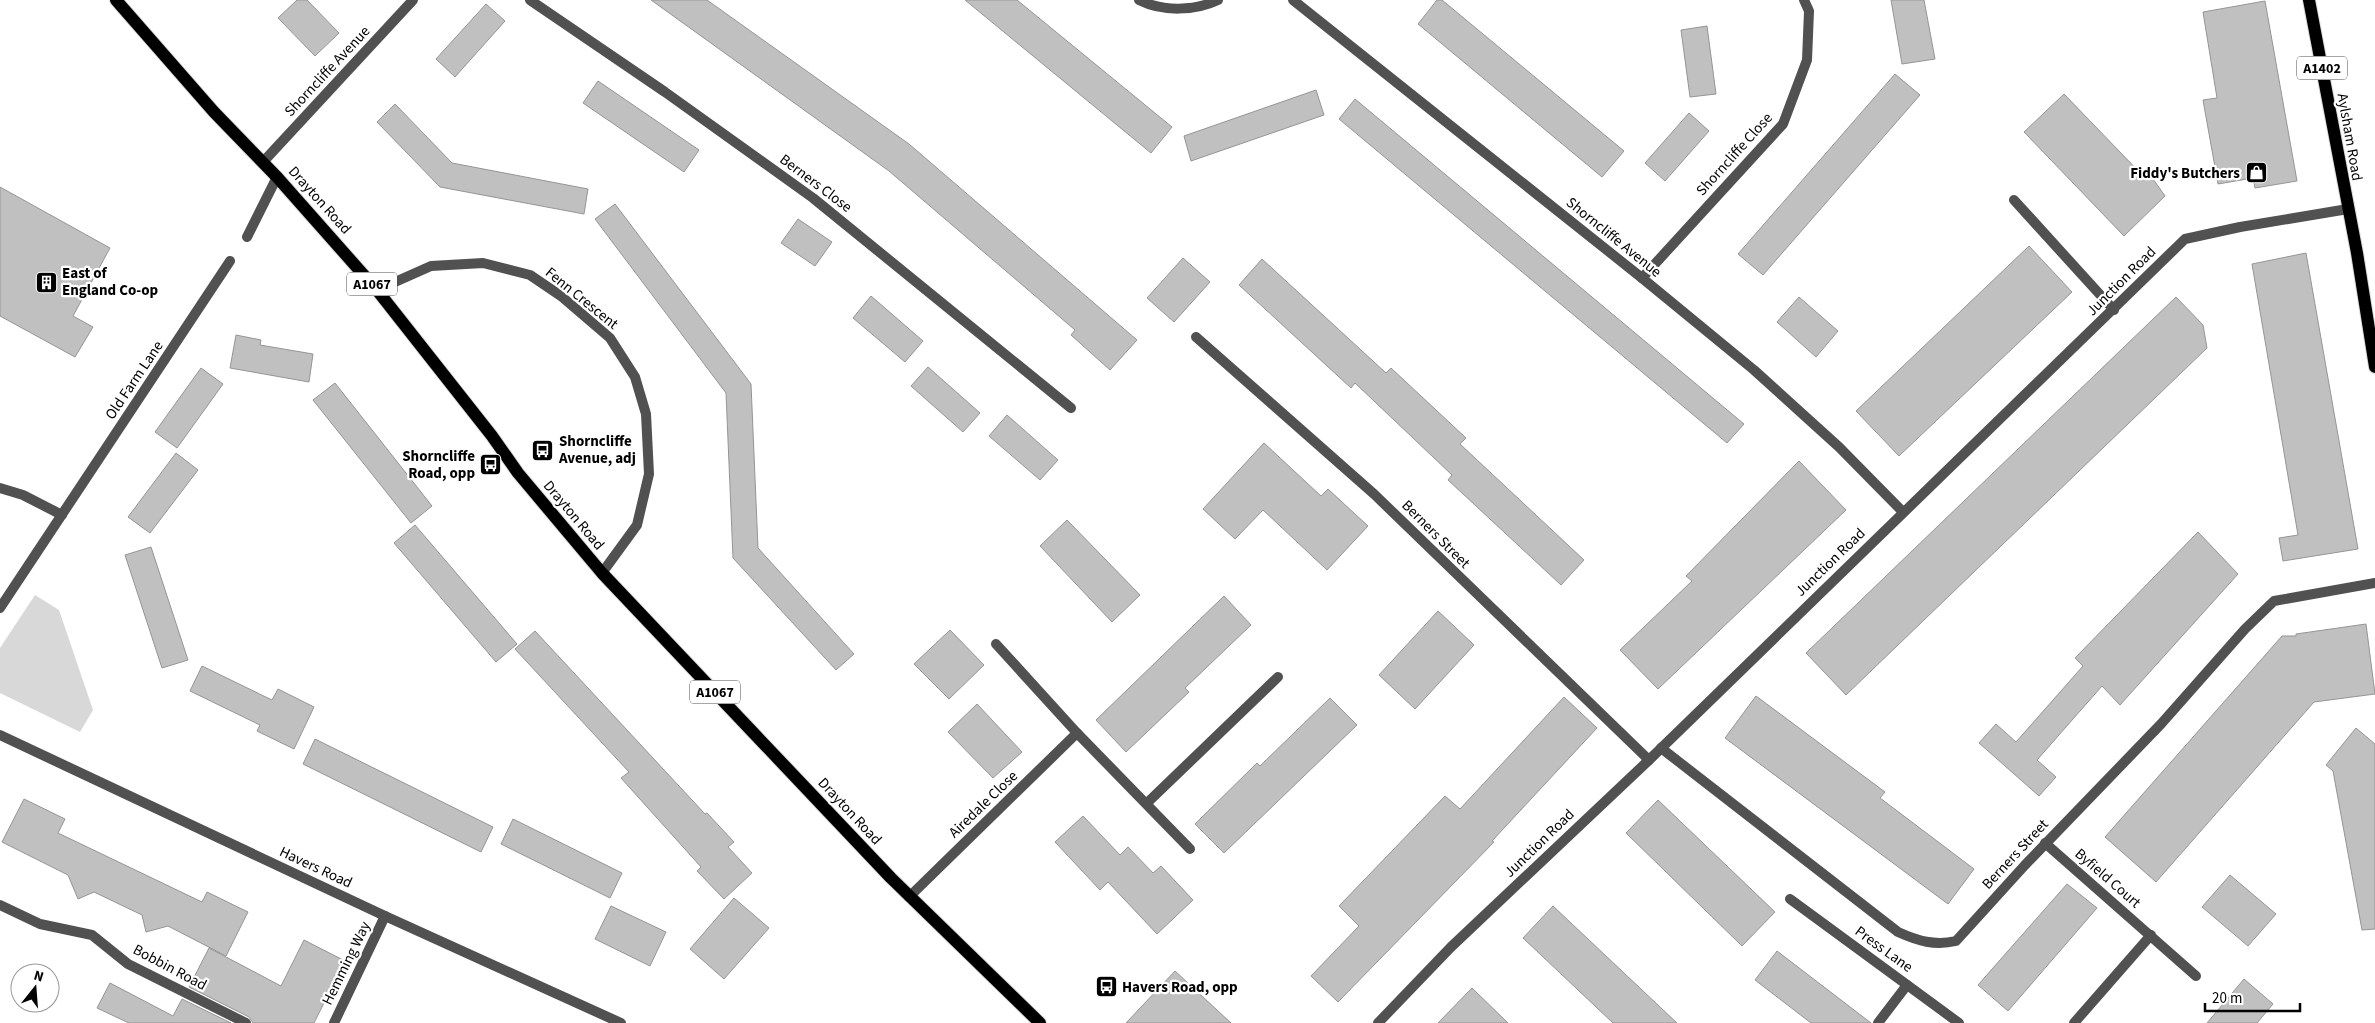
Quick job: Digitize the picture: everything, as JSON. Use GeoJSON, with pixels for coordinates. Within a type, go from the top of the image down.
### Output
{"type":"FeatureCollection","features":[{"type":"Feature","properties":{"kind":"main road","name":"Drayton Road"},"geometry":{"type":"LineString","coordinates":[[116,0],[214,112],[277,177],[377,290],[492,436],[524,481],[602,573],[909,897],[1036,1021]]}},
{"type":"Feature","properties":{"kind":"main road","name":"Aylsham Road"},"geometry":{"type":"LineString","coordinates":[[2309,0],[2375,367]]}},
{"type":"Feature","properties":{"kind":"street","name":"Shorncliffe Avenue"},"geometry":{"type":"LineString","coordinates":[[263,162],[413,0]]}},
{"type":"Feature","properties":{"kind":"street","name":"Berners Close"},"geometry":{"type":"LineString","coordinates":[[530,0],[665,92],[813,198],[1070,408]]}},
{"type":"Feature","properties":{"kind":"street"},"geometry":{"type":"LineString","coordinates":[[1140,0],[1147,4],[1177,9],[1207,5],[1218,0]]}},
{"type":"Feature","properties":{"kind":"street","name":"Shorncliffe Avenue"},"geometry":{"type":"LineString","coordinates":[[1293,0],[1642,278],[1754,370],[1839,447],[1902,512]]}},
{"type":"Feature","properties":{"kind":"street","name":"Shorncliffe Close"},"geometry":{"type":"LineString","coordinates":[[1642,278],[1783,124],[1807,60],[1808,11],[1804,0]]}},
{"type":"Feature","properties":{"kind":"street"},"geometry":{"type":"LineString","coordinates":[[247,237],[277,177]]}},
{"type":"Feature","properties":{"kind":"street"},"geometry":{"type":"LineString","coordinates":[[2014,200],[2114,310]]}},
{"type":"Feature","properties":{"kind":"street","name":"Junction Road"},"geometry":{"type":"LineString","coordinates":[[1378,1023],[1451,947],[1649,760],[2185,239],[2240,226],[2348,209]]}},
{"type":"Feature","properties":{"kind":"street","name":"Old Farm Lane"},"geometry":{"type":"LineString","coordinates":[[0,608],[230,261]]}},
{"type":"Feature","properties":{"kind":"street","name":"Fenn Crescent"},"geometry":{"type":"LineString","coordinates":[[377,290],[431,266],[483,263],[530,275],[561,296],[610,338],[635,377],[646,414],[650,474],[637,525],[602,573]]}},
{"type":"Feature","properties":{"kind":"street","name":"Berners Street"},"geometry":{"type":"LineString","coordinates":[[1196,337],[1374,494],[1649,760]]}},
{"type":"Feature","properties":{"kind":"street"},"geometry":{"type":"LineString","coordinates":[[0,488],[22,495],[62,515]]}},
{"type":"Feature","properties":{"kind":"street","name":"Berners Street"},"geometry":{"type":"LineString","coordinates":[[1661,748],[1898,932],[1914,940],[1943,944],[1956,941],[2045,843],[2160,724],[2245,629],[2274,601],[2375,583]]}},
{"type":"Feature","properties":{"kind":"street"},"geometry":{"type":"LineString","coordinates":[[996,644],[1077,733],[1147,802],[1190,849]]}},
{"type":"Feature","properties":{"kind":"street"},"geometry":{"type":"LineString","coordinates":[[1147,802],[1278,677]]}},
{"type":"Feature","properties":{"kind":"street","name":"Airedale Close"},"geometry":{"type":"LineString","coordinates":[[909,897],[1077,733]]}},
{"type":"Feature","properties":{"kind":"street","name":"Havers Road"},"geometry":{"type":"LineString","coordinates":[[0,735],[385,916],[621,1023]]}},
{"type":"Feature","properties":{"kind":"street","name":"Byfield Court"},"geometry":{"type":"LineString","coordinates":[[2045,843],[2196,976]]}},
{"type":"Feature","properties":{"kind":"street","name":"Press Lane"},"geometry":{"type":"LineString","coordinates":[[1790,899],[1959,1023]]}},
{"type":"Feature","properties":{"kind":"street","name":"Bobbin Road"},"geometry":{"type":"LineString","coordinates":[[0,905],[40,924],[92,935],[128,964],[246,1023]]}},
{"type":"Feature","properties":{"kind":"street","name":"Hemming Way"},"geometry":{"type":"LineString","coordinates":[[334,1023],[385,916]]}},
{"type":"Feature","properties":{"kind":"street"},"geometry":{"type":"LineString","coordinates":[[2074,1023],[2151,935]]}},
{"type":"Feature","properties":{"kind":"street"},"geometry":{"type":"LineString","coordinates":[[1878,1023],[1907,985]]}},
{"type":"Feature","properties":{"kind":"shaded area"},"geometry":{"type":"Polygon","coordinates":[[[35,595],[59,610],[93,710],[80,732],[0,693],[0,648],[35,595]]]}},
{"type":"Feature","properties":{"kind":"building"},"geometry":{"type":"Polygon","coordinates":[[[297,0],[307,0],[339,33],[315,56],[278,18],[297,0]]]}},
{"type":"Feature","properties":{"kind":"building"},"geometry":{"type":"Polygon","coordinates":[[[651,0],[707,0],[909,144],[1137,340],[1110,370],[1071,335],[1075,330],[889,171],[651,0]]]}},
{"type":"Feature","properties":{"kind":"building"},"geometry":{"type":"Polygon","coordinates":[[[965,0],[1017,0],[1172,127],[1151,153],[965,0]]]}},
{"type":"Feature","properties":{"kind":"building"},"geometry":{"type":"Polygon","coordinates":[[[1437,0],[1442,0],[1624,151],[1602,177],[1418,24],[1437,0]]]}},
{"type":"Feature","properties":{"kind":"building"},"geometry":{"type":"Polygon","coordinates":[[[1891,0],[1924,0],[1935,59],[1902,64],[1891,0]]]}},
{"type":"Feature","properties":{"kind":"building"},"geometry":{"type":"Polygon","coordinates":[[[2265,1],[2297,181],[2255,188],[2253,178],[2218,184],[2203,100],[2217,98],[2203,12],[2265,1]]]}},
{"type":"Feature","properties":{"kind":"building"},"geometry":{"type":"Polygon","coordinates":[[[486,4],[505,21],[455,77],[436,59],[486,4]]]}},
{"type":"Feature","properties":{"kind":"building"},"geometry":{"type":"Polygon","coordinates":[[[1707,26],[1716,94],[1690,97],[1681,30],[1707,26]]]}},
{"type":"Feature","properties":{"kind":"building"},"geometry":{"type":"Polygon","coordinates":[[[1895,74],[1920,95],[1763,275],[1738,254],[1895,74]]]}},
{"type":"Feature","properties":{"kind":"building"},"geometry":{"type":"Polygon","coordinates":[[[598,81],[699,150],[684,172],[583,103],[598,81]]]}},
{"type":"Feature","properties":{"kind":"building"},"geometry":{"type":"Polygon","coordinates":[[[1316,90],[1324,115],[1191,161],[1184,136],[1316,90]]]}},
{"type":"Feature","properties":{"kind":"building"},"geometry":{"type":"Polygon","coordinates":[[[2064,94],[2147,180],[2151,176],[2165,196],[2124,236],[2024,132],[2064,94]]]}},
{"type":"Feature","properties":{"kind":"building"},"geometry":{"type":"Polygon","coordinates":[[[1355,99],[1744,424],[1727,443],[1339,119],[1355,99]]]}},
{"type":"Feature","properties":{"kind":"building"},"geometry":{"type":"Polygon","coordinates":[[[395,104],[452,163],[588,189],[584,214],[440,187],[377,122],[395,104]]]}},
{"type":"Feature","properties":{"kind":"building"},"geometry":{"type":"Polygon","coordinates":[[[1689,113],[1709,131],[1665,181],[1645,163],[1689,113]]]}},
{"type":"Feature","properties":{"kind":"building","name":"East of England Co-op"},"geometry":{"type":"Polygon","coordinates":[[[0,187],[110,248],[73,316],[93,327],[75,357],[0,316],[0,187]]]}},
{"type":"Feature","properties":{"kind":"building"},"geometry":{"type":"Polygon","coordinates":[[[615,204],[751,384],[758,548],[854,654],[836,670],[733,558],[726,393],[595,219],[615,204]]]}},
{"type":"Feature","properties":{"kind":"building"},"geometry":{"type":"Polygon","coordinates":[[[798,219],[832,242],[815,266],[781,243],[798,219]]]}},
{"type":"Feature","properties":{"kind":"building"},"geometry":{"type":"Polygon","coordinates":[[[2029,246],[2072,292],[1899,456],[1856,411],[2029,246]]]}},
{"type":"Feature","properties":{"kind":"building"},"geometry":{"type":"Polygon","coordinates":[[[2306,253],[2358,549],[2283,561],[2279,538],[2298,535],[2252,264],[2306,253]]]}},
{"type":"Feature","properties":{"kind":"building"},"geometry":{"type":"Polygon","coordinates":[[[1183,258],[1210,282],[1174,322],[1147,298],[1183,258]]]}},
{"type":"Feature","properties":{"kind":"building"},"geometry":{"type":"Polygon","coordinates":[[[1262,259],[1386,373],[1391,368],[1466,438],[1460,444],[1584,560],[1561,585],[1448,480],[1452,475],[1355,383],[1351,388],[1239,285],[1262,259]]]}},
{"type":"Feature","properties":{"kind":"building"},"geometry":{"type":"Polygon","coordinates":[[[871,296],[923,341],[905,362],[853,318],[871,296]]]}},
{"type":"Feature","properties":{"kind":"building"},"geometry":{"type":"Polygon","coordinates":[[[1799,297],[1838,331],[1816,357],[1777,322],[1799,297]]]}},
{"type":"Feature","properties":{"kind":"building"},"geometry":{"type":"Polygon","coordinates":[[[2176,297],[2203,325],[2207,348],[1846,695],[1806,653],[2176,297]]]}},
{"type":"Feature","properties":{"kind":"building"},"geometry":{"type":"Polygon","coordinates":[[[236,335],[261,340],[260,345],[313,354],[309,382],[230,368],[236,335]]]}},
{"type":"Feature","properties":{"kind":"building"},"geometry":{"type":"Polygon","coordinates":[[[928,367],[980,413],[963,432],[911,386],[928,367]]]}},
{"type":"Feature","properties":{"kind":"building"},"geometry":{"type":"Polygon","coordinates":[[[201,368],[223,384],[177,448],[155,432],[201,368]]]}},
{"type":"Feature","properties":{"kind":"building"},"geometry":{"type":"Polygon","coordinates":[[[335,383],[432,506],[411,523],[313,400],[335,383]]]}},
{"type":"Feature","properties":{"kind":"building"},"geometry":{"type":"Polygon","coordinates":[[[1007,415],[1058,460],[1040,480],[989,436],[1007,415]]]}},
{"type":"Feature","properties":{"kind":"building"},"geometry":{"type":"Polygon","coordinates":[[[1264,443],[1321,496],[1328,489],[1368,526],[1327,570],[1263,510],[1235,539],[1203,509],[1264,443]]]}},
{"type":"Feature","properties":{"kind":"building"},"geometry":{"type":"Polygon","coordinates":[[[176,453],[198,470],[150,533],[128,517],[176,453]]]}},
{"type":"Feature","properties":{"kind":"building"},"geometry":{"type":"Polygon","coordinates":[[[1799,461],[1846,510],[1658,689],[1620,650],[1692,581],[1686,576],[1799,461]]]}},
{"type":"Feature","properties":{"kind":"building"},"geometry":{"type":"Polygon","coordinates":[[[1067,520],[1140,595],[1112,622],[1040,546],[1067,520]]]}},
{"type":"Feature","properties":{"kind":"building"},"geometry":{"type":"Polygon","coordinates":[[[415,525],[517,644],[496,662],[394,543],[415,525]]]}},
{"type":"Feature","properties":{"kind":"building"},"geometry":{"type":"Polygon","coordinates":[[[2198,532],[2238,574],[2120,705],[2102,686],[2037,760],[2056,777],[2039,796],[1979,743],[1996,724],[2016,742],[2083,666],[2075,658],[2198,532]]]}},
{"type":"Feature","properties":{"kind":"building"},"geometry":{"type":"Polygon","coordinates":[[[151,547],[188,660],[162,668],[125,555],[151,547]]]}},
{"type":"Feature","properties":{"kind":"building"},"geometry":{"type":"Polygon","coordinates":[[[1224,596],[1251,625],[1185,688],[1189,692],[1126,752],[1096,720],[1224,596]]]}},
{"type":"Feature","properties":{"kind":"building"},"geometry":{"type":"Polygon","coordinates":[[[1438,611],[1474,645],[1415,709],[1379,675],[1438,611]]]}},
{"type":"Feature","properties":{"kind":"building"},"geometry":{"type":"Polygon","coordinates":[[[2366,624],[2375,694],[2314,702],[2156,882],[2105,837],[2282,636],[2296,636],[2296,634],[2366,624]]]}},
{"type":"Feature","properties":{"kind":"building"},"geometry":{"type":"Polygon","coordinates":[[[950,630],[984,665],[949,699],[914,664],[950,630]]]}},
{"type":"Feature","properties":{"kind":"building"},"geometry":{"type":"Polygon","coordinates":[[[535,631],[705,814],[707,813],[734,842],[728,847],[752,873],[724,899],[697,871],[701,867],[621,778],[629,772],[515,649],[535,631]]]}},
{"type":"Feature","properties":{"kind":"building"},"geometry":{"type":"Polygon","coordinates":[[[202,666],[272,700],[278,689],[314,707],[294,749],[257,731],[260,725],[190,691],[202,666]]]}},
{"type":"Feature","properties":{"kind":"building"},"geometry":{"type":"Polygon","coordinates":[[[1756,696],[1885,792],[1880,798],[1974,869],[1948,904],[1725,738],[1756,696]]]}},
{"type":"Feature","properties":{"kind":"building"},"geometry":{"type":"Polygon","coordinates":[[[1564,697],[1597,728],[1492,841],[1494,842],[1338,1002],[1311,976],[1359,926],[1339,906],[1445,796],[1460,809],[1564,697]]]}},
{"type":"Feature","properties":{"kind":"building"},"geometry":{"type":"Polygon","coordinates":[[[1330,698],[1357,725],[1224,853],[1195,824],[1257,763],[1260,766],[1330,698]]]}},
{"type":"Feature","properties":{"kind":"building"},"geometry":{"type":"Polygon","coordinates":[[[977,704],[1022,752],[993,778],[948,732],[977,704]]]}},
{"type":"Feature","properties":{"kind":"building"},"geometry":{"type":"Polygon","coordinates":[[[2356,728],[2375,744],[2375,929],[2362,930],[2333,771],[2326,765],[2356,728]]]}},
{"type":"Feature","properties":{"kind":"building"},"geometry":{"type":"Polygon","coordinates":[[[315,739],[493,827],[481,852],[303,764],[315,739]]]}},
{"type":"Feature","properties":{"kind":"building"},"geometry":{"type":"Polygon","coordinates":[[[24,799],[65,819],[58,833],[202,902],[207,892],[248,912],[226,956],[168,926],[146,932],[142,915],[94,892],[78,899],[68,875],[2,842],[24,799]]]}},
{"type":"Feature","properties":{"kind":"building"},"geometry":{"type":"Polygon","coordinates":[[[1658,800],[1775,912],[1742,946],[1626,833],[1658,800]]]}},
{"type":"Feature","properties":{"kind":"building"},"geometry":{"type":"Polygon","coordinates":[[[1083,816],[1120,855],[1128,847],[1153,873],[1161,866],[1193,900],[1157,934],[1108,882],[1100,890],[1055,842],[1083,816]]]}},
{"type":"Feature","properties":{"kind":"building"},"geometry":{"type":"Polygon","coordinates":[[[513,819],[622,873],[610,898],[501,844],[513,819]]]}},
{"type":"Feature","properties":{"kind":"building"},"geometry":{"type":"Polygon","coordinates":[[[2230,875],[2276,914],[2248,946],[2202,907],[2230,875]]]}},
{"type":"Feature","properties":{"kind":"building"},"geometry":{"type":"Polygon","coordinates":[[[2067,884],[2097,908],[2008,1011],[1978,985],[2067,884]]]}},
{"type":"Feature","properties":{"kind":"building"},"geometry":{"type":"Polygon","coordinates":[[[734,898],[769,928],[724,979],[690,949],[734,898]]]}},
{"type":"Feature","properties":{"kind":"building"},"geometry":{"type":"Polygon","coordinates":[[[611,906],[666,932],[650,966],[595,939],[611,906]]]}},
{"type":"Feature","properties":{"kind":"building"},"geometry":{"type":"Polygon","coordinates":[[[1553,906],[1677,1023],[1613,1023],[1523,938],[1553,906]]]}},
{"type":"Feature","properties":{"kind":"building"},"geometry":{"type":"Polygon","coordinates":[[[304,940],[345,961],[314,1023],[253,1023],[249,1017],[189,987],[209,948],[281,986],[304,940]]]}},
{"type":"Feature","properties":{"kind":"building"},"geometry":{"type":"Polygon","coordinates":[[[1777,951],[1871,1023],[1811,1023],[1755,980],[1777,951]]]}},
{"type":"Feature","properties":{"kind":"building"},"geometry":{"type":"Polygon","coordinates":[[[1175,971],[1231,1023],[1126,1023],[1175,971]]]}},
{"type":"Feature","properties":{"kind":"building"},"geometry":{"type":"Polygon","coordinates":[[[2244,979],[2273,1004],[2257,1023],[2207,1023],[2244,979]]]}},
{"type":"Feature","properties":{"kind":"building"},"geometry":{"type":"Polygon","coordinates":[[[110,983],[173,1016],[182,999],[231,1023],[129,1023],[97,1008],[110,983]]]}},
{"type":"Feature","properties":{"kind":"building"},"geometry":{"type":"Polygon","coordinates":[[[1472,988],[1508,1023],[1438,1023],[1472,988]]]}},
{"type":"Feature","properties":{"kind":"place","name":"Fiddy's Butchers"},"geometry":{"type":"Point","coordinates":[2256,173]}},
{"type":"Feature","properties":{"kind":"place","name":"East of England Co-op"},"geometry":{"type":"Point","coordinates":[46,282]}},
{"type":"Feature","properties":{"kind":"place","name":"Shorncliffe Avenue, adj"},"geometry":{"type":"Point","coordinates":[543,450]}},
{"type":"Feature","properties":{"kind":"place","name":"Shorncliffe Road, opp"},"geometry":{"type":"Point","coordinates":[491,465]}},
{"type":"Feature","properties":{"kind":"place","name":"Havers Road, opp"},"geometry":{"type":"Point","coordinates":[1106,987]}}]}
